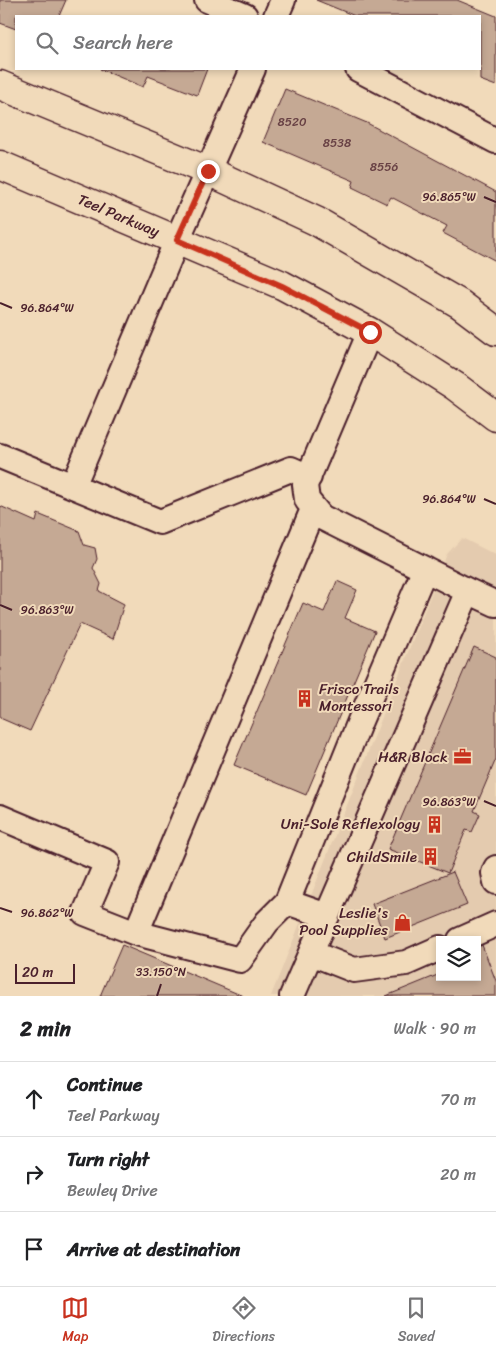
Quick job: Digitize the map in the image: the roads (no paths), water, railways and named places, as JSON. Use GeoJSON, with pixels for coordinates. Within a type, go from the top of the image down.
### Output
{"type":"FeatureCollection","features":[{"type":"Feature","properties":{"kind":"main road"},"geometry":{"type":"LineString","coordinates":[[0,85],[208,171],[316,221],[460,304],[496,332]]}},
{"type":"Feature","properties":{"kind":"main road","name":"Teel Parkway"},"geometry":{"type":"LineString","coordinates":[[0,165],[282,286],[370,332],[455,386],[496,416]]}},
{"type":"Feature","properties":{"kind":"street"},"geometry":{"type":"LineString","coordinates":[[206,0],[243,15]]}},
{"type":"Feature","properties":{"kind":"street"},"geometry":{"type":"LineString","coordinates":[[276,15],[283,0]]}},
{"type":"Feature","properties":{"kind":"street"},"geometry":{"type":"LineString","coordinates":[[73,486],[177,240],[253,70]]}},
{"type":"Feature","properties":{"kind":"street"},"geometry":{"type":"LineString","coordinates":[[360,70],[496,141]]}},
{"type":"Feature","properties":{"kind":"street"},"geometry":{"type":"LineString","coordinates":[[370,332],[305,485],[307,500],[313,509],[328,521],[496,604]]}},
{"type":"Feature","properties":{"kind":"street"},"geometry":{"type":"LineString","coordinates":[[0,456],[160,522],[291,469],[309,477]]}},
{"type":"Feature","properties":{"kind":"street"},"geometry":{"type":"LineString","coordinates":[[136,933],[313,509]]}},
{"type":"Feature","properties":{"kind":"street"},"geometry":{"type":"LineString","coordinates":[[0,817],[107,862],[85,913],[136,933],[240,960],[267,922],[287,902],[425,569]]}},
{"type":"Feature","properties":{"kind":"street"},"geometry":{"type":"LineString","coordinates":[[292,996],[468,591]]}},
{"type":"Feature","properties":{"kind":"street"},"geometry":{"type":"LineString","coordinates":[[496,868],[494,874],[496,882]]}},
{"type":"Feature","properties":{"kind":"street"},"geometry":{"type":"LineString","coordinates":[[287,902],[327,916]]}},
{"type":"Feature","properties":{"kind":"street"},"geometry":{"type":"LineString","coordinates":[[469,936],[496,924]]}},
{"type":"Feature","properties":{"kind":"street"},"geometry":{"type":"LineString","coordinates":[[311,953],[354,970],[406,963],[436,950]]}},
{"type":"Feature","properties":{"kind":"place","name":"Frisco Trails Montessori"},"geometry":{"type":"Point","coordinates":[305,698]}},
{"type":"Feature","properties":{"kind":"place","name":"H&R Block"},"geometry":{"type":"Point","coordinates":[462,757]}},
{"type":"Feature","properties":{"kind":"place","name":"Uni-Sole Reflexology"},"geometry":{"type":"Point","coordinates":[434,824]}},
{"type":"Feature","properties":{"kind":"place","name":"ChildSmile"},"geometry":{"type":"Point","coordinates":[431,857]}},
{"type":"Feature","properties":{"kind":"place","name":"Leslie's Pool Supplies"},"geometry":{"type":"Point","coordinates":[402,922]}}]}
